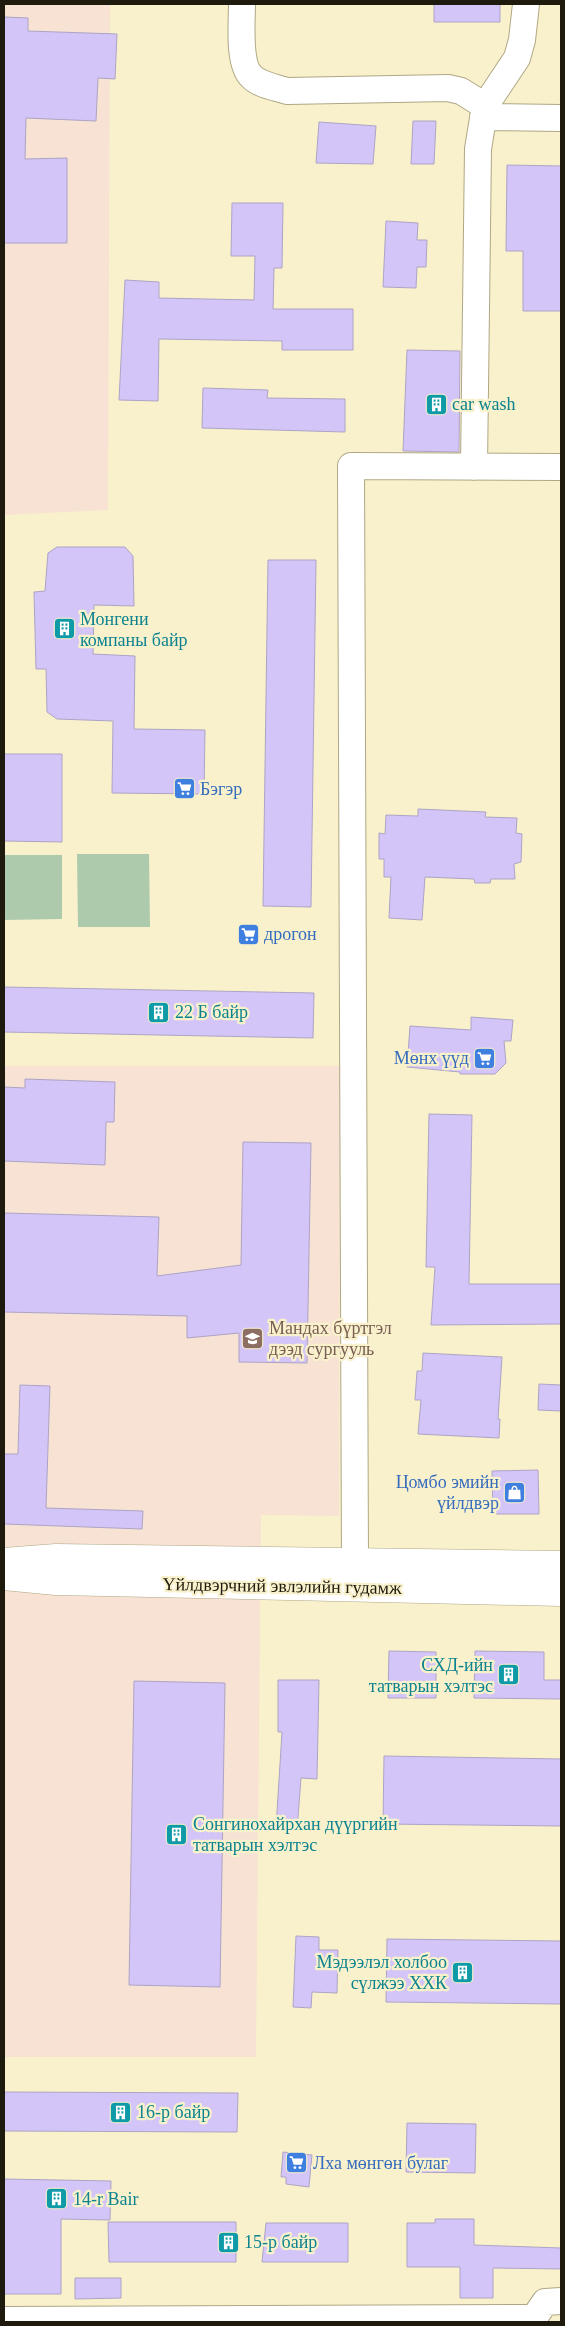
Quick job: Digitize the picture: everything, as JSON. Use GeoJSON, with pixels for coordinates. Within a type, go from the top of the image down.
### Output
{"type":"FeatureCollection","features":[{"type":"Feature","properties":{"kind":"main road","name":"Үйлдвэрчний эвлэлийн гудамж"},"geometry":{"type":"LineString","coordinates":[[4,1562],[56,1558],[355,1564],[561,1565]]}},
{"type":"Feature","properties":{"kind":"main road","name":"Үйлдвэрчний эвлэлийн гудамж"},"geometry":{"type":"LineString","coordinates":[[4,1576],[56,1581],[561,1592]]}},
{"type":"Feature","properties":{"kind":"street"},"geometry":{"type":"LineString","coordinates":[[242,4],[242,36],[245,66],[251,76],[265,84],[287,91],[448,88],[461,91],[484,112],[561,118]]}},
{"type":"Feature","properties":{"kind":"street"},"geometry":{"type":"LineString","coordinates":[[474,467],[478,149],[484,112],[517,58],[522,40],[526,4]]}},
{"type":"Feature","properties":{"kind":"street"},"geometry":{"type":"LineString","coordinates":[[355,1564],[350,466],[561,467]]}},
{"type":"Feature","properties":{"kind":"street"},"geometry":{"type":"LineString","coordinates":[[4,2320],[534,2320],[545,2302],[561,2301]]}},
{"type":"Feature","properties":{"kind":"shaded area"},"geometry":{"type":"Polygon","coordinates":[[[4,4],[110,4],[108,510],[4,515],[4,4]]]}},
{"type":"Feature","properties":{"kind":"shaded area"},"geometry":{"type":"Polygon","coordinates":[[[4,1066],[340,1066],[339,1516],[261,1515],[256,2057],[4,2057],[4,1066]]]}},
{"type":"Feature","properties":{"kind":"green space"},"geometry":{"type":"Polygon","coordinates":[[[77,854],[149,854],[150,927],[78,927],[77,854]]]}},
{"type":"Feature","properties":{"kind":"green space"},"geometry":{"type":"Polygon","coordinates":[[[4,855],[62,855],[62,919],[4,920],[4,855]]]}},
{"type":"Feature","properties":{"kind":"building"},"geometry":{"type":"Polygon","coordinates":[[[434,4],[500,4],[500,22],[434,22],[434,4]]]}},
{"type":"Feature","properties":{"kind":"building"},"geometry":{"type":"Polygon","coordinates":[[[4,17],[28,18],[28,31],[117,34],[115,79],[98,78],[96,121],[26,118],[25,159],[67,158],[67,243],[4,243],[4,17]]]}},
{"type":"Feature","properties":{"kind":"building"},"geometry":{"type":"Polygon","coordinates":[[[413,121],[436,121],[434,164],[411,164],[413,121]]]}},
{"type":"Feature","properties":{"kind":"building"},"geometry":{"type":"Polygon","coordinates":[[[319,122],[376,126],[373,164],[316,163],[319,122]]]}},
{"type":"Feature","properties":{"kind":"building"},"geometry":{"type":"Polygon","coordinates":[[[507,165],[561,166],[561,311],[523,311],[523,251],[506,251],[507,165]]]}},
{"type":"Feature","properties":{"kind":"building"},"geometry":{"type":"Polygon","coordinates":[[[232,203],[283,203],[282,268],[274,268],[273,309],[353,309],[353,350],[282,350],[282,341],[159,339],[158,401],[119,400],[125,280],[159,282],[159,298],[254,300],[255,256],[231,256],[232,203]]]}},
{"type":"Feature","properties":{"kind":"building"},"geometry":{"type":"Polygon","coordinates":[[[386,221],[418,223],[417,240],[427,240],[426,267],[417,267],[416,288],[383,287],[386,221]]]}},
{"type":"Feature","properties":{"kind":"building","name":"car wash"},"geometry":{"type":"Polygon","coordinates":[[[407,350],[460,351],[459,452],[403,451],[407,350]]]}},
{"type":"Feature","properties":{"kind":"building"},"geometry":{"type":"Polygon","coordinates":[[[203,388],[268,390],[267,398],[345,399],[345,432],[202,428],[203,388]]]}},
{"type":"Feature","properties":{"kind":"building","name":"Монгени компаны байр"},"geometry":{"type":"Polygon","coordinates":[[[57,547],[125,547],[133,556],[134,606],[94,605],[93,654],[135,656],[134,729],[205,730],[204,794],[112,793],[113,721],[57,719],[47,712],[46,669],[36,669],[34,592],[45,591],[48,553],[57,547]]]}},
{"type":"Feature","properties":{"kind":"building"},"geometry":{"type":"Polygon","coordinates":[[[268,560],[316,560],[311,907],[263,906],[268,560]]]}},
{"type":"Feature","properties":{"kind":"building"},"geometry":{"type":"Polygon","coordinates":[[[4,754],[62,754],[62,842],[4,841],[4,754]]]}},
{"type":"Feature","properties":{"kind":"building"},"geometry":{"type":"Polygon","coordinates":[[[418,809],[486,812],[485,817],[517,818],[516,833],[522,834],[521,862],[514,864],[515,879],[491,879],[490,883],[475,883],[474,879],[425,877],[422,920],[389,918],[391,877],[384,877],[384,859],[379,859],[379,833],[385,834],[386,815],[418,816],[418,809]]]}},
{"type":"Feature","properties":{"kind":"building","name":"22 Б байр"},"geometry":{"type":"Polygon","coordinates":[[[4,987],[314,993],[313,1038],[4,1032],[4,987]]]}},
{"type":"Feature","properties":{"kind":"building"},"geometry":{"type":"Polygon","coordinates":[[[471,1017],[513,1020],[511,1041],[504,1041],[506,1063],[495,1074],[460,1074],[460,1072],[407,1067],[410,1026],[471,1030],[471,1017]]]}},
{"type":"Feature","properties":{"kind":"building"},"geometry":{"type":"Polygon","coordinates":[[[25,1079],[115,1082],[114,1122],[106,1122],[105,1165],[4,1161],[4,1087],[25,1088],[25,1079]]]}},
{"type":"Feature","properties":{"kind":"building"},"geometry":{"type":"Polygon","coordinates":[[[429,1114],[472,1115],[469,1284],[561,1284],[561,1324],[431,1325],[435,1267],[426,1267],[429,1114]]]}},
{"type":"Feature","properties":{"kind":"building"},"geometry":{"type":"Polygon","coordinates":[[[243,1142],[311,1143],[307,1363],[239,1362],[239,1333],[187,1338],[187,1316],[4,1312],[4,1213],[159,1217],[157,1276],[241,1265],[243,1142]]]}},
{"type":"Feature","properties":{"kind":"building"},"geometry":{"type":"Polygon","coordinates":[[[423,1353],[502,1357],[498,1419],[500,1419],[499,1438],[418,1434],[421,1400],[415,1400],[417,1371],[422,1371],[423,1353]]]}},
{"type":"Feature","properties":{"kind":"building"},"geometry":{"type":"Polygon","coordinates":[[[539,1384],[561,1385],[561,1411],[538,1410],[539,1384]]]}},
{"type":"Feature","properties":{"kind":"building"},"geometry":{"type":"Polygon","coordinates":[[[20,1385],[50,1386],[46,1508],[143,1511],[142,1529],[4,1524],[4,1454],[18,1454],[20,1385]]]}},
{"type":"Feature","properties":{"kind":"building","name":"Цомбо эмийн үйлдвэр"},"geometry":{"type":"Polygon","coordinates":[[[538,1470],[539,1514],[493,1514],[492,1471],[538,1470]]]}},
{"type":"Feature","properties":{"kind":"building"},"geometry":{"type":"Polygon","coordinates":[[[389,1651],[436,1652],[436,1698],[388,1698],[389,1651]]]}},
{"type":"Feature","properties":{"kind":"building","name":"СХД-ийн татварын хэлтэс"},"geometry":{"type":"Polygon","coordinates":[[[475,1651],[544,1652],[544,1680],[561,1680],[561,1699],[474,1698],[475,1651]]]}},
{"type":"Feature","properties":{"kind":"building"},"geometry":{"type":"Polygon","coordinates":[[[278,1680],[319,1680],[317,1779],[301,1778],[297,1830],[276,1828],[282,1732],[278,1732],[278,1680]]]}},
{"type":"Feature","properties":{"kind":"building","name":"Сонгинохайрхан дүүргийн татварын хэлтэс"},"geometry":{"type":"Polygon","coordinates":[[[134,1681],[225,1683],[220,1987],[129,1985],[134,1681]]]}},
{"type":"Feature","properties":{"kind":"building"},"geometry":{"type":"Polygon","coordinates":[[[384,1756],[561,1759],[561,1826],[383,1824],[384,1756]]]}},
{"type":"Feature","properties":{"kind":"building"},"geometry":{"type":"Polygon","coordinates":[[[296,1936],[319,1937],[319,1950],[338,1950],[337,1993],[312,1992],[311,2008],[293,2007],[296,1936]]]}},
{"type":"Feature","properties":{"kind":"building","name":"Мэдээлэл холбоо сүлжээ ХХК"},"geometry":{"type":"Polygon","coordinates":[[[387,1939],[561,1941],[561,2004],[386,2002],[387,1939]]]}},
{"type":"Feature","properties":{"kind":"building","name":"16-р байр"},"geometry":{"type":"Polygon","coordinates":[[[4,2092],[238,2093],[237,2132],[4,2131],[4,2092]]]}},
{"type":"Feature","properties":{"kind":"building"},"geometry":{"type":"Polygon","coordinates":[[[407,2123],[476,2124],[475,2173],[406,2172],[407,2123]]]}},
{"type":"Feature","properties":{"kind":"building"},"geometry":{"type":"Polygon","coordinates":[[[283,2152],[312,2155],[309,2187],[286,2184],[286,2177],[281,2177],[283,2152]]]}},
{"type":"Feature","properties":{"kind":"building"},"geometry":{"type":"Polygon","coordinates":[[[4,2179],[111,2181],[110,2220],[61,2219],[61,2294],[4,2294],[4,2179]]]}},
{"type":"Feature","properties":{"kind":"building"},"geometry":{"type":"Polygon","coordinates":[[[435,2219],[474,2219],[474,2245],[561,2248],[561,2269],[493,2268],[493,2298],[460,2298],[460,2267],[407,2267],[407,2223],[435,2223],[435,2219]]]}},
{"type":"Feature","properties":{"kind":"building"},"geometry":{"type":"Polygon","coordinates":[[[108,2222],[236,2222],[236,2262],[109,2262],[108,2222]]]}},
{"type":"Feature","properties":{"kind":"building"},"geometry":{"type":"Polygon","coordinates":[[[266,2223],[348,2223],[348,2262],[262,2262],[266,2223]]]}},
{"type":"Feature","properties":{"kind":"building"},"geometry":{"type":"Polygon","coordinates":[[[75,2278],[121,2278],[121,2298],[75,2299],[75,2278]]]}},
{"type":"Feature","properties":{"kind":"place","name":"car wash"},"geometry":{"type":"Point","coordinates":[436,404]}},
{"type":"Feature","properties":{"kind":"place","name":"Монгени компаны байр"},"geometry":{"type":"Point","coordinates":[64,629]}},
{"type":"Feature","properties":{"kind":"place","name":"Бэгэр"},"geometry":{"type":"Point","coordinates":[184,789]}},
{"type":"Feature","properties":{"kind":"place","name":"дрогон"},"geometry":{"type":"Point","coordinates":[248,934]}},
{"type":"Feature","properties":{"kind":"place","name":"22 Б байр"},"geometry":{"type":"Point","coordinates":[159,1012]}},
{"type":"Feature","properties":{"kind":"place","name":"Мөнх үүд"},"geometry":{"type":"Point","coordinates":[485,1058]}},
{"type":"Feature","properties":{"kind":"place","name":"Мандах бүртгэл дээд сургууль"},"geometry":{"type":"Point","coordinates":[253,1338]}},
{"type":"Feature","properties":{"kind":"place","name":"Цомбо эмийн үйлдвэр"},"geometry":{"type":"Point","coordinates":[515,1492]}},
{"type":"Feature","properties":{"kind":"place","name":"СХД-ийн татварын хэлтэс"},"geometry":{"type":"Point","coordinates":[509,1675]}},
{"type":"Feature","properties":{"kind":"place","name":"Сонгинохайрхан дүүргийн татварын хэлтэс"},"geometry":{"type":"Point","coordinates":[177,1834]}},
{"type":"Feature","properties":{"kind":"place","name":"Мэдээлэл холбоо сүлжээ ХХК"},"geometry":{"type":"Point","coordinates":[463,1972]}},
{"type":"Feature","properties":{"kind":"place","name":"16-р байр"},"geometry":{"type":"Point","coordinates":[121,2112]}},
{"type":"Feature","properties":{"kind":"place","name":"Лха мөнгөн булаг"},"geometry":{"type":"Point","coordinates":[297,2163]}},
{"type":"Feature","properties":{"kind":"place","name":"14-r Bair"},"geometry":{"type":"Point","coordinates":[57,2199]}},
{"type":"Feature","properties":{"kind":"place","name":"15-р байр"},"geometry":{"type":"Point","coordinates":[228,2242]}}]}
